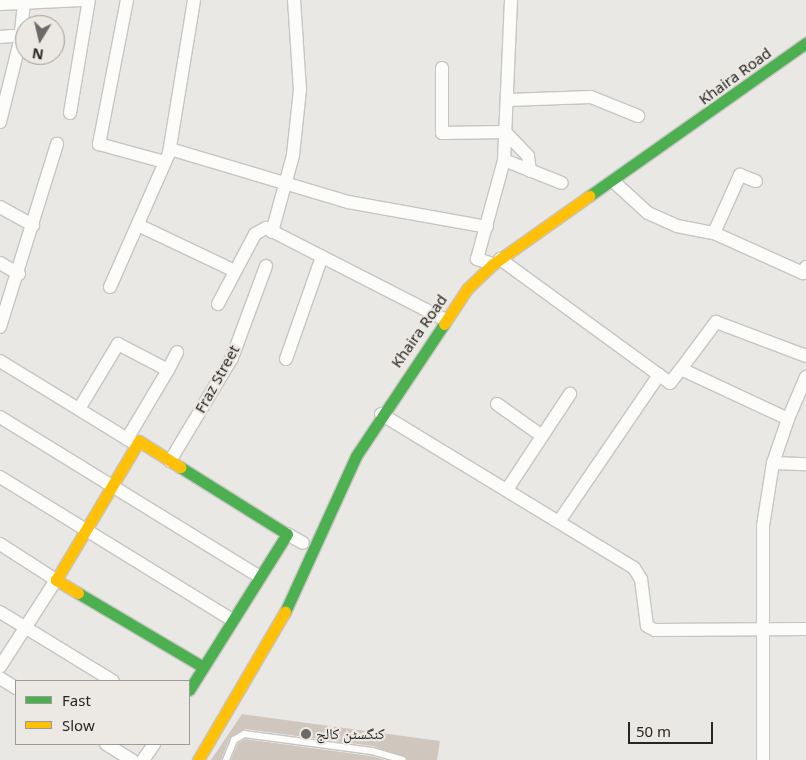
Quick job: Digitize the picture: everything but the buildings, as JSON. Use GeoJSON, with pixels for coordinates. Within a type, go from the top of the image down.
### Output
{"type":"FeatureCollection","features":[{"type":"Feature","properties":{"kind":"street"},"geometry":{"type":"LineString","coordinates":[[0,4],[82,0]]}},
{"type":"Feature","properties":{"kind":"street"},"geometry":{"type":"LineString","coordinates":[[70,113],[89,0]]}},
{"type":"Feature","properties":{"kind":"street"},"geometry":{"type":"LineString","coordinates":[[127,0],[99,144],[165,162]]}},
{"type":"Feature","properties":{"kind":"street"},"geometry":{"type":"LineString","coordinates":[[110,287],[170,149],[194,0]]}},
{"type":"Feature","properties":{"kind":"street"},"geometry":{"type":"LineString","coordinates":[[272,232],[287,180],[300,90],[294,0]]}},
{"type":"Feature","properties":{"kind":"street"},"geometry":{"type":"LineString","coordinates":[[511,0],[504,160],[478,259],[496,262],[670,383],[716,322],[806,356]]}},
{"type":"Feature","properties":{"kind":"street"},"geometry":{"type":"LineString","coordinates":[[23,15],[24,4]]}},
{"type":"Feature","properties":{"kind":"street"},"geometry":{"type":"LineString","coordinates":[[0,37],[15,36]]}},
{"type":"Feature","properties":{"kind":"street","name":"Khaira Road"},"geometry":{"type":"LineString","coordinates":[[198,760],[272,640],[356,456],[381,414],[444,318],[496,262],[614,182],[806,43]]}},
{"type":"Feature","properties":{"kind":"street"},"geometry":{"type":"LineString","coordinates":[[0,122],[15,61]]}},
{"type":"Feature","properties":{"kind":"street"},"geometry":{"type":"LineString","coordinates":[[442,68],[442,133],[505,132],[528,156],[530,171]]}},
{"type":"Feature","properties":{"kind":"street"},"geometry":{"type":"LineString","coordinates":[[507,100],[591,97],[638,116]]}},
{"type":"Feature","properties":{"kind":"street"},"geometry":{"type":"LineString","coordinates":[[0,327],[19,274],[57,144]]}},
{"type":"Feature","properties":{"kind":"street"},"geometry":{"type":"LineString","coordinates":[[170,149],[287,180],[348,202],[487,227]]}},
{"type":"Feature","properties":{"kind":"street"},"geometry":{"type":"LineString","coordinates":[[504,160],[562,183]]}},
{"type":"Feature","properties":{"kind":"street"},"geometry":{"type":"LineString","coordinates":[[714,233],[740,176],[756,181]]}},
{"type":"Feature","properties":{"kind":"street"},"geometry":{"type":"LineString","coordinates":[[614,182],[648,214],[677,226],[714,233],[803,273],[806,267]]}},
{"type":"Feature","properties":{"kind":"street"},"geometry":{"type":"LineString","coordinates":[[0,207],[33,225]]}},
{"type":"Feature","properties":{"kind":"street"},"geometry":{"type":"LineString","coordinates":[[138,225],[236,271]]}},
{"type":"Feature","properties":{"kind":"street"},"geometry":{"type":"LineString","coordinates":[[218,304],[259,228],[272,232],[444,318]]}},
{"type":"Feature","properties":{"kind":"street"},"geometry":{"type":"LineString","coordinates":[[286,359],[322,257]]}},
{"type":"Feature","properties":{"kind":"street"},"geometry":{"type":"LineString","coordinates":[[0,263],[19,274]]}},
{"type":"Feature","properties":{"kind":"street","name":"Fraz Street"},"geometry":{"type":"LineString","coordinates":[[170,461],[232,358],[266,266]]}},
{"type":"Feature","properties":{"kind":"street"},"geometry":{"type":"LineString","coordinates":[[79,409],[118,344],[168,370]]}},
{"type":"Feature","properties":{"kind":"street"},"geometry":{"type":"LineString","coordinates":[[0,667],[56,580],[113,485],[132,442],[177,352]]}},
{"type":"Feature","properties":{"kind":"street"},"geometry":{"type":"LineString","coordinates":[[0,361],[132,442],[138,441],[303,543]]}},
{"type":"Feature","properties":{"kind":"street"},"geometry":{"type":"LineString","coordinates":[[681,369],[788,419]]}},
{"type":"Feature","properties":{"kind":"street"},"geometry":{"type":"LineString","coordinates":[[560,520],[659,375]]}},
{"type":"Feature","properties":{"kind":"street"},"geometry":{"type":"LineString","coordinates":[[763,760],[765,628],[763,526],[773,463],[788,419],[806,377]]}},
{"type":"Feature","properties":{"kind":"street"},"geometry":{"type":"LineString","coordinates":[[508,488],[570,394]]}},
{"type":"Feature","properties":{"kind":"street"},"geometry":{"type":"LineString","coordinates":[[497,404],[542,436]]}},
{"type":"Feature","properties":{"kind":"street"},"geometry":{"type":"LineString","coordinates":[[381,414],[560,520],[639,573],[647,626],[655,630],[806,628]]}},
{"type":"Feature","properties":{"kind":"street"},"geometry":{"type":"LineString","coordinates":[[0,417],[260,577]]}},
{"type":"Feature","properties":{"kind":"street"},"geometry":{"type":"LineString","coordinates":[[773,463],[806,464]]}},
{"type":"Feature","properties":{"kind":"street"},"geometry":{"type":"LineString","coordinates":[[0,478],[232,620]]}},
{"type":"Feature","properties":{"kind":"street"},"geometry":{"type":"LineString","coordinates":[[190,688],[287,534]]}},
{"type":"Feature","properties":{"kind":"street"},"geometry":{"type":"LineString","coordinates":[[0,544],[56,580],[203,667]]}},
{"type":"Feature","properties":{"kind":"street"},"geometry":{"type":"LineString","coordinates":[[0,612],[111,680]]}},
{"type":"Feature","properties":{"kind":"street"},"geometry":{"type":"LineString","coordinates":[[0,678],[15,687]]}},
{"type":"Feature","properties":{"kind":"street"},"geometry":{"type":"LineString","coordinates":[[108,745],[132,760]]}},
{"type":"Feature","properties":{"kind":"street"},"geometry":{"type":"LineString","coordinates":[[143,760],[153,745]]}},
{"type":"Feature","properties":{"kind":"lane"},"geometry":{"type":"LineString","coordinates":[[226,760],[234,740],[244,734],[372,751],[403,760]]}},
{"type":"Feature","properties":{"kind":"traffic: fast"},"geometry":{"type":"LineString","coordinates":[[589,196],[806,43]]}},
{"type":"Feature","properties":{"kind":"traffic: fast"},"geometry":{"type":"LineString","coordinates":[[285,612],[356,456],[444,324]]}},
{"type":"Feature","properties":{"kind":"traffic: fast"},"geometry":{"type":"LineString","coordinates":[[180,467],[287,534],[190,688]]}},
{"type":"Feature","properties":{"kind":"traffic: fast"},"geometry":{"type":"LineString","coordinates":[[78,593],[203,667]]}},
{"type":"Feature","properties":{"kind":"traffic: slow"},"geometry":{"type":"LineString","coordinates":[[444,324],[467,289],[493,264],[589,196]]}},
{"type":"Feature","properties":{"kind":"traffic: slow"},"geometry":{"type":"LineString","coordinates":[[78,593],[56,580],[139,441],[180,467]]}},
{"type":"Feature","properties":{"kind":"traffic: slow"},"geometry":{"type":"LineString","coordinates":[[198,760],[285,612]]}},
{"type":"Feature","properties":{"kind":"place","name":"کنگسٹن کالج"},"geometry":{"type":"Point","coordinates":[306,734]}}]}
